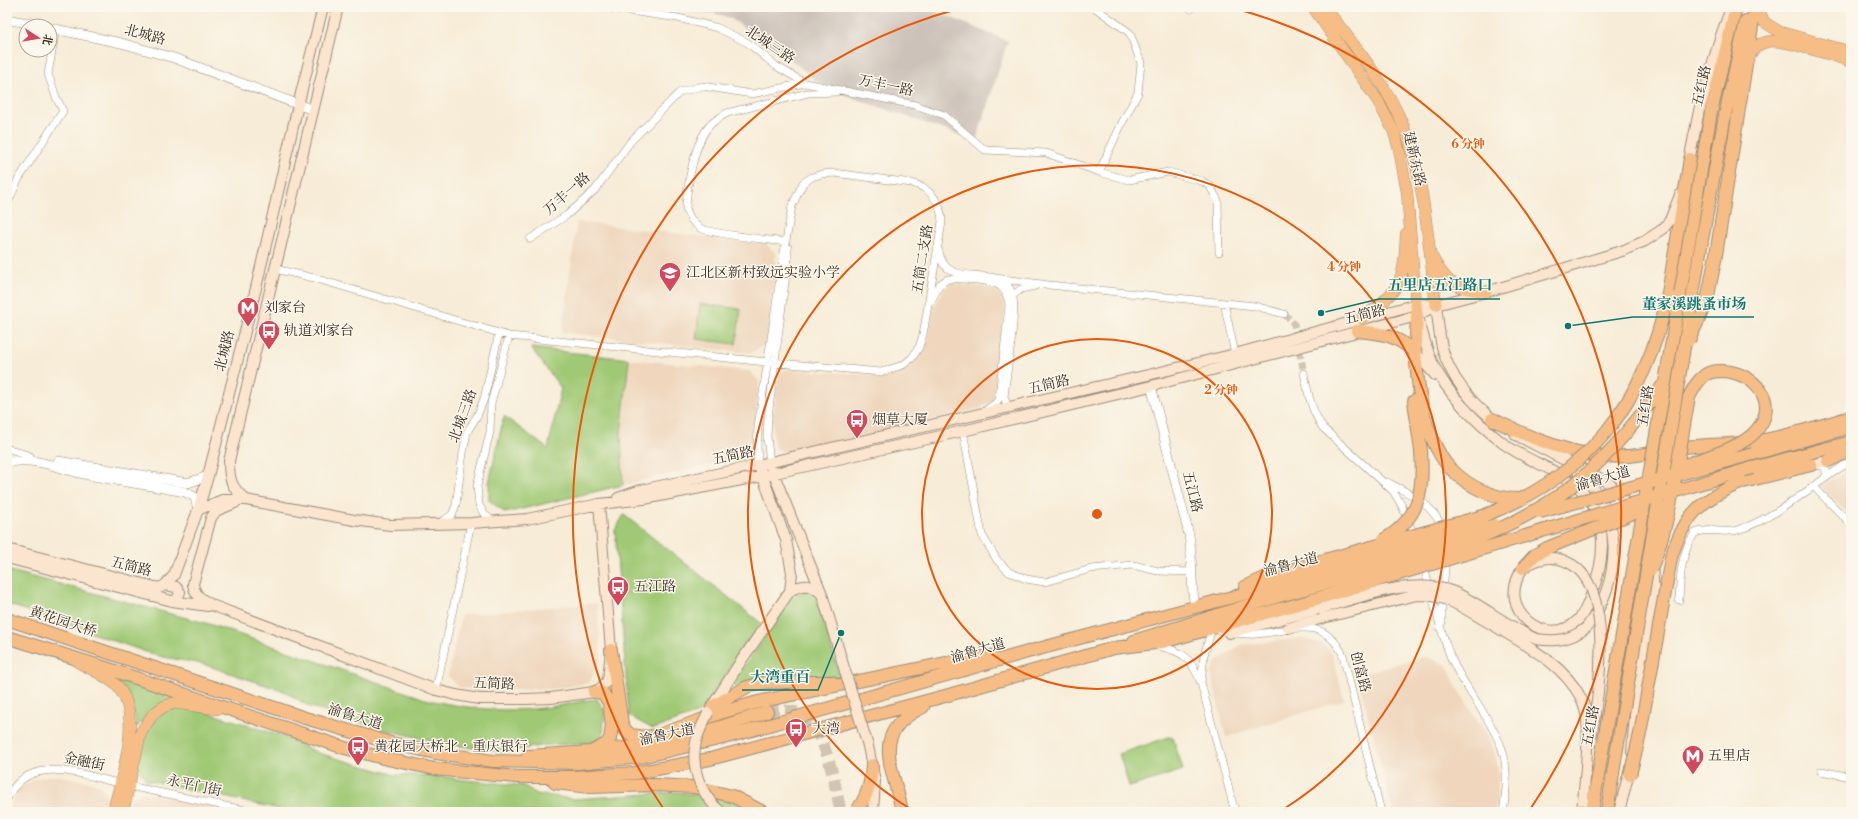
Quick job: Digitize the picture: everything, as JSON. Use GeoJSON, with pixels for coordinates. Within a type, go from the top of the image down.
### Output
{"type":"FeatureCollection","features":[{"type":"Feature","properties":{"kind":"highway","name":"五红路"},"geometry":{"type":"LineString","coordinates":[[1584,812],[1599,770],[1711,112],[1736,7]]}},
{"type":"Feature","properties":{"kind":"highway","name":"五红路"},"geometry":{"type":"LineString","coordinates":[[1607,812],[1613,773],[1648,591],[1702,240],[1725,115],[1749,7]]}},
{"type":"Feature","properties":{"kind":"highway"},"geometry":{"type":"LineString","coordinates":[[1276,585],[1457,547],[1482,537],[1542,506],[1569,488],[1620,439],[1650,404],[1671,374],[1699,320],[1708,296],[1757,7]]}},
{"type":"Feature","properties":{"kind":"highway"},"geometry":{"type":"LineString","coordinates":[[516,778],[604,776],[662,769],[710,759],[945,696],[1114,648],[1367,548],[1483,516],[1512,505],[1544,488],[1566,472],[1603,435],[1622,412],[1637,386],[1651,357],[1662,324],[1690,159]]}},
{"type":"Feature","properties":{"kind":"highway"},"geometry":{"type":"LineString","coordinates":[[1367,548],[1400,529],[1410,517],[1418,502],[1421,489],[1422,472],[1414,400],[1417,316]]}},
{"type":"Feature","properties":{"kind":"highway"},"geometry":{"type":"LineString","coordinates":[[1357,331],[1389,336],[1415,352],[1417,380],[1424,415],[1436,447],[1449,467],[1466,482],[1483,492],[1503,498],[1518,499],[1549,495],[1569,488]]}},
{"type":"Feature","properties":{"kind":"highway"},"geometry":{"type":"LineString","coordinates":[[1627,487],[1662,474],[1676,468],[1683,465],[1743,442],[1752,435],[1761,424],[1765,414],[1765,402],[1762,392],[1756,384],[1740,373],[1719,371],[1706,374],[1695,384],[1689,398],[1678,457],[1677,464],[1676,472],[1668,516],[1648,591]]}},
{"type":"Feature","properties":{"kind":"highway"},"geometry":{"type":"LineString","coordinates":[[1492,419],[1525,436],[1554,446],[1595,456],[1622,456],[1706,445],[1760,441],[1851,417]]}},
{"type":"Feature","properties":{"kind":"highway","name":"渝鲁大道"},"geometry":{"type":"LineString","coordinates":[[110,653],[358,734],[436,753],[493,761],[578,763],[641,757],[727,737],[1218,599],[1276,585],[1627,487],[1851,427]]}},
{"type":"Feature","properties":{"kind":"highway"},"geometry":{"type":"LineString","coordinates":[[1114,648],[1149,645],[1313,605],[1752,468],[1851,442]]}},
{"type":"Feature","properties":{"kind":"highway"},"geometry":{"type":"LineString","coordinates":[[1828,460],[1851,450]]}},
{"type":"Feature","properties":{"kind":"highway"},"geometry":{"type":"LineString","coordinates":[[1630,775],[1640,734],[1671,558],[1676,541],[1682,529],[1699,506],[1719,492],[1743,482],[1811,465]]}},
{"type":"Feature","properties":{"kind":"highway"},"geometry":{"type":"LineString","coordinates":[[1523,568],[1535,555],[1560,542],[1709,482]]}},
{"type":"Feature","properties":{"kind":"highway","name":"黄花园大桥"},"geometry":{"type":"LineString","coordinates":[[7,619],[110,653]]}},
{"type":"Feature","properties":{"kind":"highway"},"geometry":{"type":"LineString","coordinates":[[7,637],[71,658],[104,672],[236,712],[345,748],[387,759],[436,769],[590,787],[669,785],[694,787],[732,796],[763,812]]}},
{"type":"Feature","properties":{"kind":"highway"},"geometry":{"type":"LineString","coordinates":[[611,650],[619,715],[626,731],[638,737],[659,735],[720,713],[758,702],[965,659],[1031,651]]}},
{"type":"Feature","properties":{"kind":"highway"},"geometry":{"type":"LineString","coordinates":[[710,710],[747,687],[766,682],[863,681]]}},
{"type":"Feature","properties":{"kind":"highway"},"geometry":{"type":"LineString","coordinates":[[591,752],[606,744],[610,739],[612,726],[610,702],[607,697],[600,692],[594,692]]}},
{"type":"Feature","properties":{"kind":"highway"},"geometry":{"type":"LineString","coordinates":[[902,812],[888,756],[889,741],[895,727],[903,718],[945,696]]}},
{"type":"Feature","properties":{"kind":"highway"},"geometry":{"type":"LineString","coordinates":[[493,761],[547,753],[591,752],[683,739],[767,712]]}},
{"type":"Feature","properties":{"kind":"highway"},"geometry":{"type":"LineString","coordinates":[[856,812],[866,797],[870,787],[872,765]]}},
{"type":"Feature","properties":{"kind":"main road","name":"北城路"},"geometry":{"type":"LineString","coordinates":[[198,510],[256,288],[298,105],[323,7]]}},
{"type":"Feature","properties":{"kind":"main road","name":"北城路"},"geometry":{"type":"LineString","coordinates":[[246,500],[237,492],[230,481],[229,461],[338,7]]}},
{"type":"Feature","properties":{"kind":"main road","name":"建新东路"},"geometry":{"type":"LineString","coordinates":[[1313,7],[1357,69],[1386,116],[1399,149],[1407,192],[1412,238],[1417,316]]}},
{"type":"Feature","properties":{"kind":"main road","name":"建新东路"},"geometry":{"type":"LineString","coordinates":[[1325,7],[1381,84],[1405,129],[1416,167],[1436,305]]}},
{"type":"Feature","properties":{"kind":"main road","name":"五红路"},"geometry":{"type":"LineString","coordinates":[[1436,305],[1486,292],[1622,251],[1655,236],[1664,229],[1675,210],[1690,159],[1699,111],[1720,38],[1732,7]]}},
{"type":"Feature","properties":{"kind":"main road"},"geometry":{"type":"LineString","coordinates":[[1757,7],[1764,22],[1780,32],[1851,52]]}},
{"type":"Feature","properties":{"kind":"main road"},"geometry":{"type":"LineString","coordinates":[[1745,72],[1753,50],[1759,44],[1778,40],[1833,55],[1851,62]]}},
{"type":"Feature","properties":{"kind":"main road"},"geometry":{"type":"LineString","coordinates":[[1362,319],[1391,295],[1403,273],[1407,192]]}},
{"type":"Feature","properties":{"kind":"main road"},"geometry":{"type":"LineString","coordinates":[[1412,238],[1420,257],[1425,257],[1429,252],[1447,281],[1463,288],[1486,292]]}},
{"type":"Feature","properties":{"kind":"main road","name":"五简路"},"geometry":{"type":"LineString","coordinates":[[7,548],[159,588],[165,585],[174,574],[198,510],[222,500],[246,500],[373,523],[410,526],[494,522],[552,515],[599,504],[641,490],[770,463],[978,416],[1235,354],[1417,304],[1436,305]]}},
{"type":"Feature","properties":{"kind":"main road"},"geometry":{"type":"LineString","coordinates":[[1436,305],[1442,348],[1459,383],[1474,401],[1492,419],[1527,442],[1609,483],[1621,496],[1637,519],[1646,540],[1652,565],[1648,591],[1630,775],[1619,812]]}},
{"type":"Feature","properties":{"kind":"main road","name":"五简路"},"geometry":{"type":"LineString","coordinates":[[599,504],[644,499],[762,476],[963,431],[1151,386],[1417,316],[1436,305]]}},
{"type":"Feature","properties":{"kind":"main road"},"geometry":{"type":"LineString","coordinates":[[1417,316],[1434,366],[1450,392]]}},
{"type":"Feature","properties":{"kind":"main road"},"geometry":{"type":"LineString","coordinates":[[1415,352],[1467,411],[1505,445],[1566,477],[1583,490],[1594,508],[1600,524],[1603,543],[1601,562],[1595,584],[1585,609],[1578,620],[1562,629],[1546,630],[1533,626],[1519,611],[1515,601],[1514,590],[1516,578],[1523,568],[1542,559],[1553,558],[1562,560],[1580,570],[1591,588],[1600,630],[1600,672],[1596,714],[1586,768]]}},
{"type":"Feature","properties":{"kind":"main road"},"geometry":{"type":"LineString","coordinates":[[1770,463],[1811,465],[1851,456]]}},
{"type":"Feature","properties":{"kind":"main road"},"geometry":{"type":"LineString","coordinates":[[1229,633],[1313,605],[1402,587],[1430,586],[1455,593],[1536,639],[1551,641],[1576,636],[1586,628],[1604,600],[1612,566],[1613,533],[1610,517],[1589,480],[1564,460]]}},
{"type":"Feature","properties":{"kind":"main road"},"geometry":{"type":"LineString","coordinates":[[770,463],[822,594],[868,746],[875,781],[873,812]]}},
{"type":"Feature","properties":{"kind":"main road"},"geometry":{"type":"LineString","coordinates":[[758,465],[786,540],[792,573],[790,591]]}},
{"type":"Feature","properties":{"kind":"main road","name":"五简路"},"geometry":{"type":"LineString","coordinates":[[246,500],[223,507],[216,511],[211,518],[194,584],[196,594],[200,599],[214,606],[436,690],[479,699],[503,700],[552,698],[594,692]]}},
{"type":"Feature","properties":{"kind":"main road"},"geometry":{"type":"LineString","coordinates":[[594,692],[605,685],[608,680],[611,650],[599,504]]}},
{"type":"Feature","properties":{"kind":"main road","name":"五简路"},"geometry":{"type":"LineString","coordinates":[[7,558],[172,602],[214,606]]}},
{"type":"Feature","properties":{"kind":"main road"},"geometry":{"type":"LineString","coordinates":[[165,585],[176,587],[180,592],[177,600],[172,602]]}},
{"type":"Feature","properties":{"kind":"main road"},"geometry":{"type":"LineString","coordinates":[[721,812],[707,798],[700,786],[694,759],[696,742],[710,710],[741,661],[790,591],[798,586],[806,585],[814,586],[822,594]]}},
{"type":"Feature","properties":{"kind":"main road"},"geometry":{"type":"LineString","coordinates":[[1288,628],[1417,594],[1432,595],[1458,604],[1527,646],[1552,663],[1566,676],[1582,700],[1587,730],[1584,812]]}},
{"type":"Feature","properties":{"kind":"main road"},"geometry":{"type":"LineString","coordinates":[[104,672],[123,693],[130,714],[131,730],[124,785],[123,812]]}},
{"type":"Feature","properties":{"kind":"main road"},"geometry":{"type":"LineString","coordinates":[[113,812],[124,785],[141,732],[153,714],[163,707],[174,703],[185,703],[236,712]]}},
{"type":"Feature","properties":{"kind":"street","name":"北城三路"},"geometry":{"type":"LineString","coordinates":[[602,7],[678,18],[718,28],[748,43],[776,66],[805,83]]}},
{"type":"Feature","properties":{"kind":"street"},"geometry":{"type":"LineString","coordinates":[[1094,7],[1130,33],[1141,63],[1138,93],[1099,172]]}},
{"type":"Feature","properties":{"kind":"street"},"geometry":{"type":"LineString","coordinates":[[7,19],[18,21]]}},
{"type":"Feature","properties":{"kind":"street","name":"北城路"},"geometry":{"type":"LineString","coordinates":[[58,29],[121,43],[174,58],[313,110]]}},
{"type":"Feature","properties":{"kind":"street"},"geometry":{"type":"LineString","coordinates":[[7,205],[18,180],[63,111],[56,97],[48,74],[50,58]]}},
{"type":"Feature","properties":{"kind":"street","name":"万丰一路"},"geometry":{"type":"LineString","coordinates":[[530,239],[567,215],[595,190],[631,141],[680,92],[702,86],[752,94],[805,83],[915,105],[944,115],[985,150],[1046,153],[1099,172],[1129,180],[1168,172],[1202,181],[1210,186],[1218,201],[1219,252]]}},
{"type":"Feature","properties":{"kind":"street"},"geometry":{"type":"LineString","coordinates":[[786,242],[706,230],[693,223],[688,216],[686,208],[695,153],[708,127],[716,119],[727,113],[808,93],[847,91]]}},
{"type":"Feature","properties":{"kind":"street","name":"五简二支路"},"geometry":{"type":"LineString","coordinates":[[758,465],[757,437],[788,258],[786,242],[792,206],[803,183],[812,177],[834,173],[912,183],[922,186],[930,191],[941,210],[942,222],[923,335],[919,347],[912,358],[893,370],[881,372],[771,362]]}},
{"type":"Feature","properties":{"kind":"street"},"geometry":{"type":"LineString","coordinates":[[939,242],[942,263],[950,271],[1049,285],[1255,306],[1284,314]]}},
{"type":"Feature","properties":{"kind":"street"},"geometry":{"type":"LineString","coordinates":[[275,268],[314,278],[509,336],[771,362]]}},
{"type":"Feature","properties":{"kind":"street"},"geometry":{"type":"LineString","coordinates":[[928,306],[944,280],[954,278],[996,284],[1004,289],[1009,305]]}},
{"type":"Feature","properties":{"kind":"street"},"geometry":{"type":"LineString","coordinates":[[996,278],[1008,286],[1013,294],[1014,306],[1004,397],[1007,405],[1014,407]]}},
{"type":"Feature","properties":{"kind":"street"},"geometry":{"type":"LineString","coordinates":[[978,416],[992,406],[999,396],[1009,305],[1013,294],[1026,287],[1049,285]]}},
{"type":"Feature","properties":{"kind":"street"},"geometry":{"type":"LineString","coordinates":[[1224,303],[1235,354]]}},
{"type":"Feature","properties":{"kind":"street","name":"北城三路"},"geometry":{"type":"LineString","coordinates":[[439,524],[452,515],[456,505],[467,432],[478,416],[484,399],[499,333]]}},
{"type":"Feature","properties":{"kind":"street","name":"北城三路"},"geometry":{"type":"LineString","coordinates":[[494,522],[484,514],[478,505],[477,486],[490,432],[492,403],[509,336]]}},
{"type":"Feature","properties":{"kind":"street","name":"五简二支路"},"geometry":{"type":"LineString","coordinates":[[770,463],[767,437],[771,362]]}},
{"type":"Feature","properties":{"kind":"street"},"geometry":{"type":"LineString","coordinates":[[1304,373],[1310,403],[1315,416],[1323,428],[1382,479],[1402,504],[1417,542],[1444,638],[1451,657],[1464,684],[1491,726],[1501,747],[1506,767],[1507,788],[1503,812]]}},
{"type":"Feature","properties":{"kind":"street","name":"五江路"},"geometry":{"type":"LineString","coordinates":[[1151,386],[1189,535],[1191,547],[1191,590],[1195,606]]}},
{"type":"Feature","properties":{"kind":"street"},"geometry":{"type":"LineString","coordinates":[[963,431],[982,535],[997,560],[1009,572],[1026,579],[1045,582],[1091,569],[1133,565],[1158,571],[1191,572]]}},
{"type":"Feature","properties":{"kind":"street"},"geometry":{"type":"LineString","coordinates":[[7,448],[30,456],[188,483],[208,476]]}},
{"type":"Feature","properties":{"kind":"street"},"geometry":{"type":"LineString","coordinates":[[7,456],[30,456]]}},
{"type":"Feature","properties":{"kind":"street"},"geometry":{"type":"LineString","coordinates":[[7,463],[15,460],[29,462],[185,492],[195,497],[198,510]]}},
{"type":"Feature","properties":{"kind":"street"},"geometry":{"type":"LineString","coordinates":[[1679,600],[1680,575],[1690,540],[1695,532],[1712,529],[1735,531],[1772,516],[1812,486],[1851,461]]}},
{"type":"Feature","properties":{"kind":"street"},"geometry":{"type":"LineString","coordinates":[[1811,465],[1824,466],[1827,473],[1825,477]]}},
{"type":"Feature","properties":{"kind":"street"},"geometry":{"type":"LineString","coordinates":[[1382,479],[1425,503],[1439,520],[1444,532],[1446,557],[1441,617],[1444,638]]}},
{"type":"Feature","properties":{"kind":"street"},"geometry":{"type":"LineString","coordinates":[[1812,486],[1851,524]]}},
{"type":"Feature","properties":{"kind":"street"},"geometry":{"type":"LineString","coordinates":[[436,690],[471,523]]}},
{"type":"Feature","properties":{"kind":"street","name":"创富路"},"geometry":{"type":"LineString","coordinates":[[1212,629],[1229,633],[1259,634],[1288,628],[1306,627],[1321,631],[1328,635],[1339,646],[1343,655],[1381,812]]}},
{"type":"Feature","properties":{"kind":"street"},"geometry":{"type":"LineString","coordinates":[[1201,683],[1204,655],[1212,629]]}},
{"type":"Feature","properties":{"kind":"street"},"geometry":{"type":"LineString","coordinates":[[1149,645],[1169,648],[1187,657],[1196,669],[1235,812]]}},
{"type":"Feature","properties":{"kind":"street","name":"金融街"},"geometry":{"type":"LineString","coordinates":[[7,800],[20,781],[31,774],[42,771],[58,769],[124,785]]}},
{"type":"Feature","properties":{"kind":"street"},"geometry":{"type":"LineString","coordinates":[[1821,771],[1851,777]]}},
{"type":"Feature","properties":{"kind":"street","name":"永平门街"},"geometry":{"type":"LineString","coordinates":[[124,785],[254,812]]}},
{"type":"Feature","properties":{"kind":"shaded area"},"geometry":{"type":"Polygon","coordinates":[[[628,7],[925,7],[1008,41],[976,141],[839,93],[816,81],[788,57],[730,18],[714,13],[689,10],[628,7]]]}},
{"type":"Feature","properties":{"kind":"shaded area","name":"江北区新村致远实验小学"},"geometry":{"type":"Polygon","coordinates":[[[577,222],[766,244],[776,254],[767,343],[751,353],[562,332],[577,222]]]}},
{"type":"Feature","properties":{"kind":"shaded area"},"geometry":{"type":"Polygon","coordinates":[[[951,283],[992,288],[1000,293],[1003,298],[1005,305],[995,395],[993,401],[978,409],[796,452],[784,452],[775,448],[773,436],[773,416],[779,374],[787,369],[881,376],[901,372],[910,367],[923,351],[929,335],[932,310],[944,289],[951,283]]]}},
{"type":"Feature","properties":{"kind":"shaded area"},"geometry":{"type":"Polygon","coordinates":[[[629,359],[749,371],[759,381],[752,450],[745,457],[623,485],[621,434],[629,359]]]}},
{"type":"Feature","properties":{"kind":"shaded area"},"geometry":{"type":"Polygon","coordinates":[[[1851,468],[1851,516],[1820,486],[1851,468]]]}},
{"type":"Feature","properties":{"kind":"shaded area"},"geometry":{"type":"Polygon","coordinates":[[[597,603],[601,659],[589,683],[552,689],[477,690],[459,687],[448,676],[461,615],[597,603]]]}},
{"type":"Feature","properties":{"kind":"shaded area"},"geometry":{"type":"Polygon","coordinates":[[[1300,638],[1320,643],[1327,648],[1333,656],[1344,700],[1226,737],[1211,674],[1216,662],[1241,645],[1300,638]]]}},
{"type":"Feature","properties":{"kind":"shaded area"},"geometry":{"type":"Polygon","coordinates":[[[1425,656],[1447,665],[1457,688],[1484,730],[1494,751],[1498,768],[1498,787],[1495,812],[1393,812],[1357,675],[1425,656]]]}},
{"type":"Feature","properties":{"kind":"shaded area"},"geometry":{"type":"Polygon","coordinates":[[[60,776],[98,784],[108,795],[109,800],[107,812],[8,812],[14,796],[19,788],[37,778],[60,776]]]}},
{"type":"Feature","properties":{"kind":"shaded area"},"geometry":{"type":"Polygon","coordinates":[[[142,792],[235,812],[128,812],[131,799],[142,792]]]}},
{"type":"Feature","properties":{"kind":"green space"},"geometry":{"type":"Polygon","coordinates":[[[700,304],[741,309],[736,344],[696,339],[700,304]]]}},
{"type":"Feature","properties":{"kind":"green space"},"geometry":{"type":"Polygon","coordinates":[[[531,348],[629,359],[621,434],[623,485],[505,513],[489,500],[489,483],[504,416],[548,449],[561,388],[531,348]]]}},
{"type":"Feature","properties":{"kind":"green space"},"geometry":{"type":"Polygon","coordinates":[[[624,515],[761,623],[701,712],[653,729],[629,716],[615,530],[624,515]]]}},
{"type":"Feature","properties":{"kind":"green space"},"geometry":{"type":"Polygon","coordinates":[[[7,570],[209,624],[425,699],[472,708],[519,710],[551,707],[597,699],[605,711],[603,734],[598,741],[589,743],[547,745],[502,752],[446,744],[382,729],[308,706],[286,692],[203,664],[158,656],[7,604],[7,570]]]}},
{"type":"Feature","properties":{"kind":"green space"},"geometry":{"type":"Polygon","coordinates":[[[808,590],[817,598],[840,677],[764,678],[735,687],[732,684],[794,596],[808,590]]]}},
{"type":"Feature","properties":{"kind":"green space"},"geometry":{"type":"Polygon","coordinates":[[[119,678],[177,698],[148,713],[137,727],[131,699],[117,680],[119,678]]]}},
{"type":"Feature","properties":{"kind":"green space"},"geometry":{"type":"Polygon","coordinates":[[[182,707],[203,711],[283,736],[318,753],[395,775],[431,775],[518,785],[524,786],[537,794],[574,799],[677,792],[729,799],[751,812],[293,812],[146,780],[137,766],[142,745],[149,728],[154,720],[161,714],[182,707]]]}},
{"type":"Feature","properties":{"kind":"green space"},"geometry":{"type":"Polygon","coordinates":[[[1169,737],[1173,737],[1183,770],[1129,786],[1119,754],[1169,737]]]}},
{"type":"Feature","properties":{"kind":"tunnel"},"geometry":{"type":"LineString","coordinates":[[1284,314],[1294,324],[1304,373]]}},
{"type":"Feature","properties":{"kind":"tunnel"},"geometry":{"type":"LineString","coordinates":[[767,712],[786,711],[798,713],[808,720],[816,730],[828,757],[841,812]]}},
{"type":"Feature","properties":{"kind":"place","name":"江北区新村致远实验小学"},"geometry":{"type":"Point","coordinates":[670,292]}},
{"type":"Feature","properties":{"kind":"place","name":"五里店五江路口"},"geometry":{"type":"Point","coordinates":[1321,313]}},
{"type":"Feature","properties":{"kind":"place","name":"董家溪跳蚤市场"},"geometry":{"type":"Point","coordinates":[1568,326]}},
{"type":"Feature","properties":{"kind":"place","name":"刘家台"},"geometry":{"type":"Point","coordinates":[248,328]}},
{"type":"Feature","properties":{"kind":"place","name":"轨道刘家台"},"geometry":{"type":"Point","coordinates":[269,350]}},
{"type":"Feature","properties":{"kind":"place","name":"烟草大厦"},"geometry":{"type":"Point","coordinates":[857,440]}},
{"type":"Feature","properties":{"kind":"place","name":"五江路"},"geometry":{"type":"Point","coordinates":[618,606]}},
{"type":"Feature","properties":{"kind":"place","name":"大湾重百"},"geometry":{"type":"Point","coordinates":[841,633]}},
{"type":"Feature","properties":{"kind":"place","name":"大湾"},"geometry":{"type":"Point","coordinates":[796,748]}},
{"type":"Feature","properties":{"kind":"place","name":"黄花园大桥北‧重庆银行"},"geometry":{"type":"Point","coordinates":[358,766]}},
{"type":"Feature","properties":{"kind":"place","name":"五里店"},"geometry":{"type":"Point","coordinates":[1693,776]}}]}
